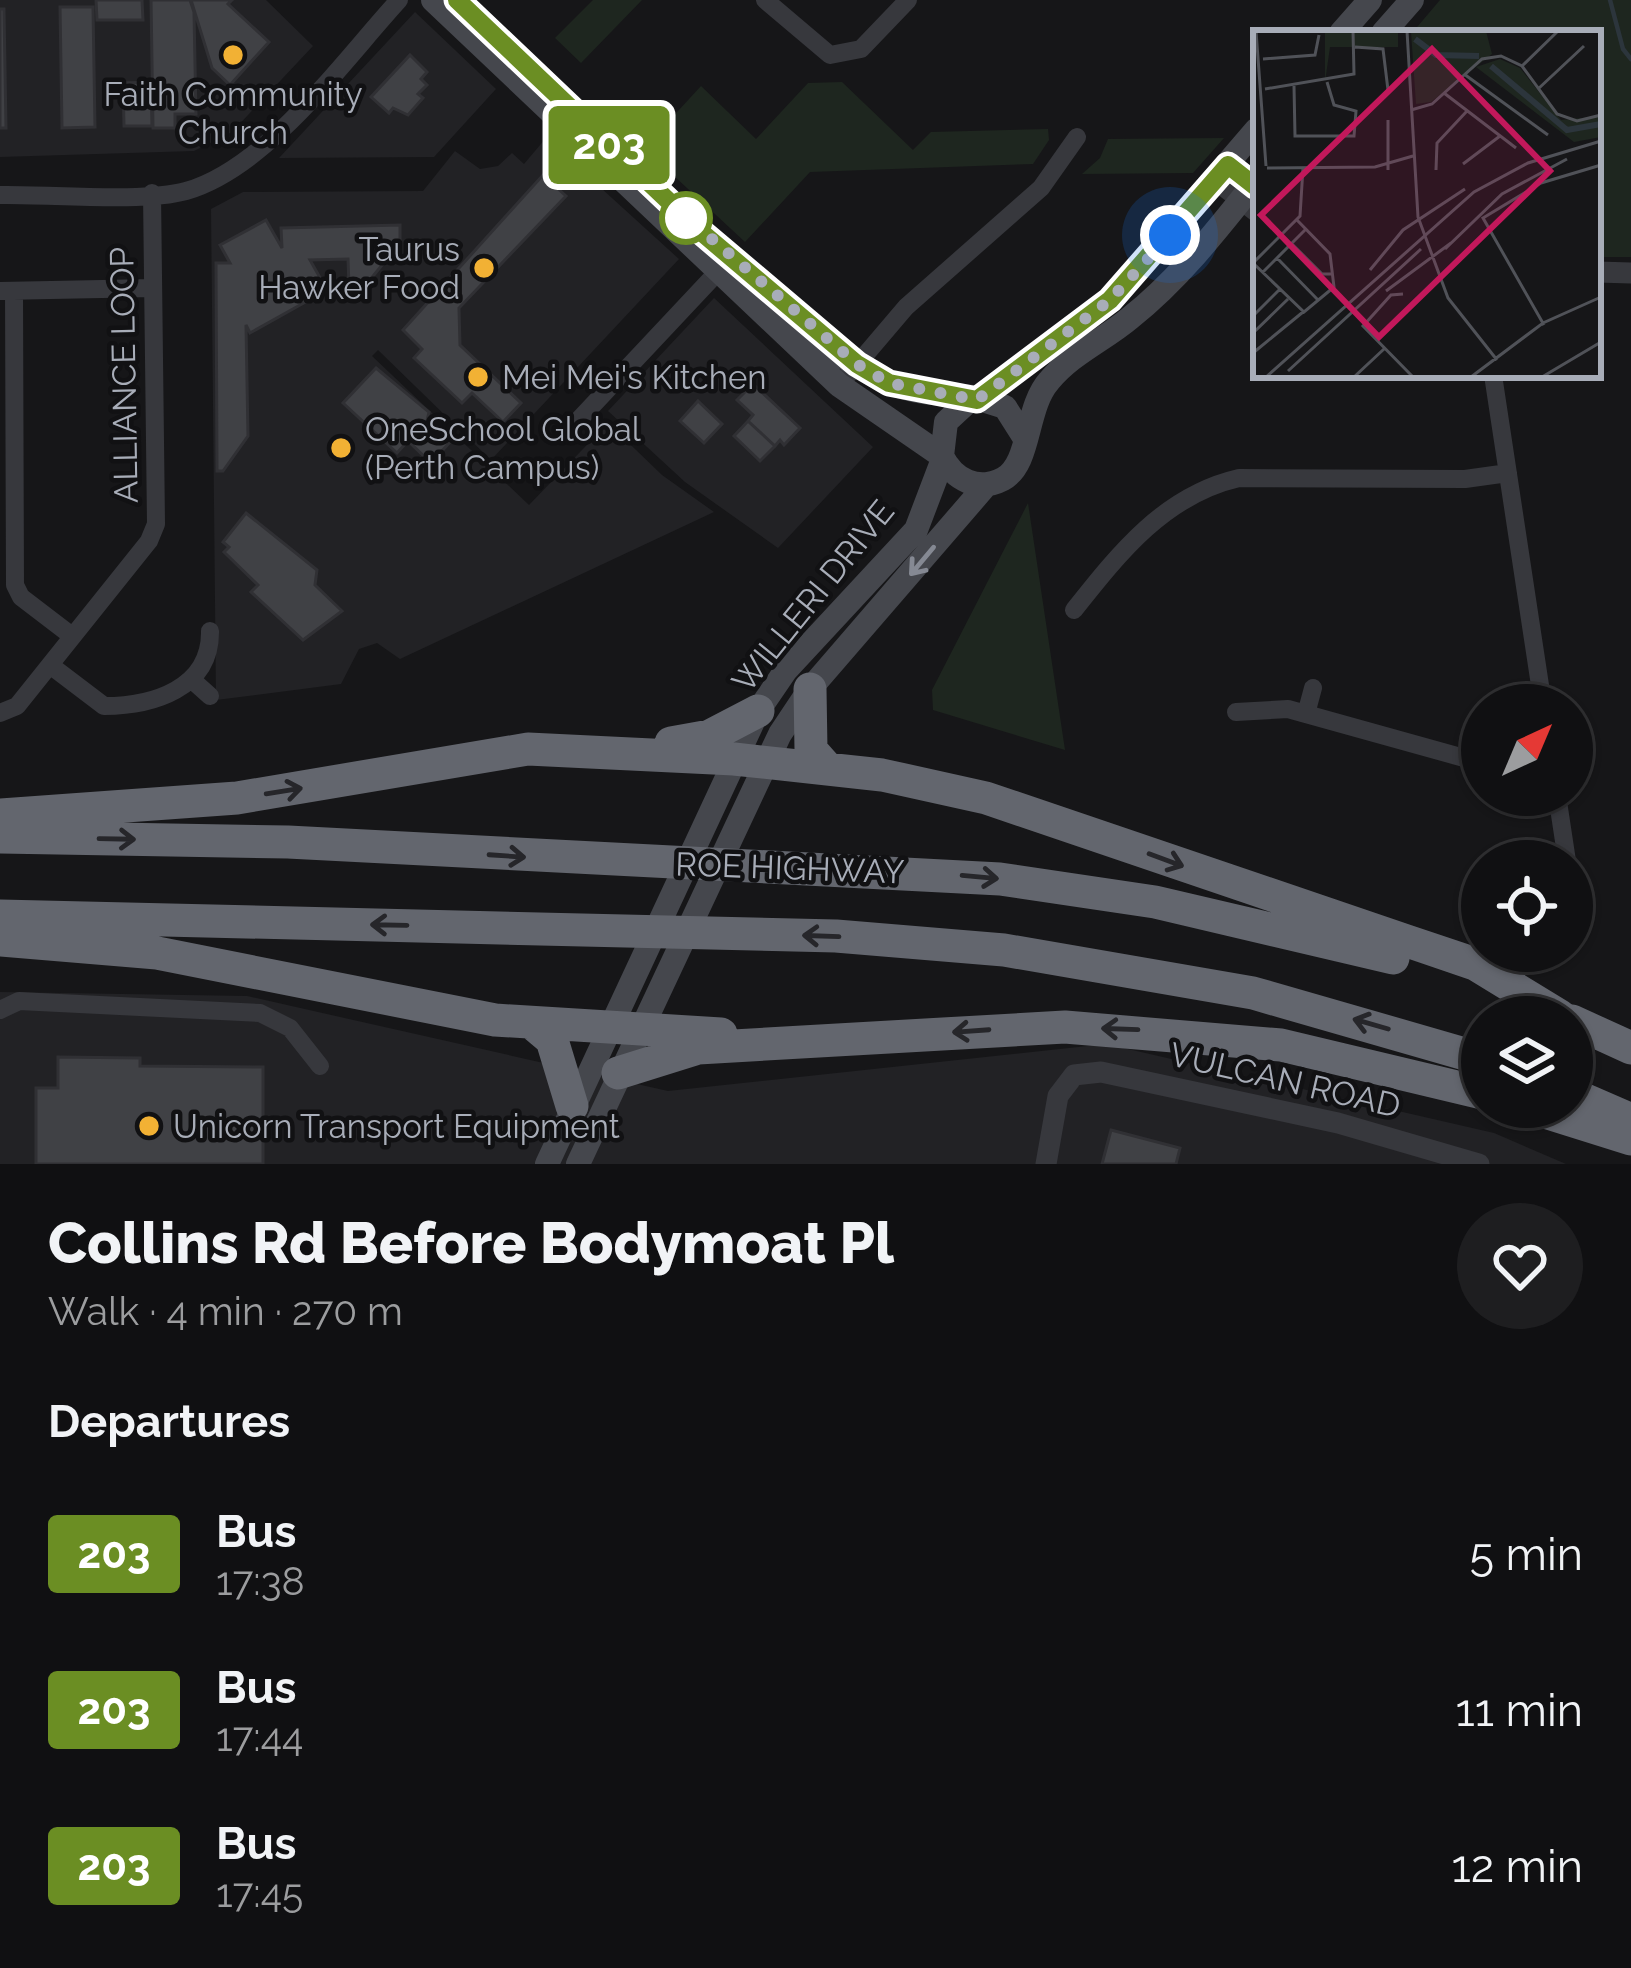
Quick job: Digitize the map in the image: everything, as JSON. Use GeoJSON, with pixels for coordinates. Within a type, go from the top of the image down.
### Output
{"type":"FeatureCollection","features":[{"type":"Feature","properties":{"kind":"highway"},"geometry":{"type":"LineString","coordinates":[[810,689],[811,750],[827,768]]}},
{"type":"Feature","properties":{"kind":"highway"},"geometry":{"type":"LineString","coordinates":[[628,752],[710,736],[758,711]]}},
{"type":"Feature","properties":{"kind":"highway"},"geometry":{"type":"LineString","coordinates":[[0,815],[237,798],[529,749],[827,768],[986,799],[1475,964],[1527,996]]}},
{"type":"Feature","properties":{"kind":"highway","name":"ROE HIGHWAY"},"geometry":{"type":"LineString","coordinates":[[0,837],[288,842],[1000,879],[1154,902],[1308,936],[1414,965],[1502,996]]}},
{"type":"Feature","properties":{"kind":"highway","name":"ROE HIGHWAY"},"geometry":{"type":"LineString","coordinates":[[0,916],[836,936],[1004,950],[1253,993],[1461,1053]]}},
{"type":"Feature","properties":{"kind":"highway"},"geometry":{"type":"LineString","coordinates":[[0,940],[157,953],[533,1024],[800,1043]]}},
{"type":"Feature","properties":{"kind":"highway"},"geometry":{"type":"LineString","coordinates":[[533,1024],[552,1040],[572,1106]]}},
{"type":"Feature","properties":{"kind":"highway"},"geometry":{"type":"LineString","coordinates":[[618,1072],[698,1048],[1029,1027],[1164,1031],[1281,1045],[1461,1088]]}},
{"type":"Feature","properties":{"kind":"highway"},"geometry":{"type":"LineString","coordinates":[[1593,1031],[1631,1048]]}},
{"type":"Feature","properties":{"kind":"highway"},"geometry":{"type":"LineString","coordinates":[[1593,1103],[1631,1120]]}},
{"type":"Feature","properties":{"kind":"highway"},"geometry":{"type":"LineString","coordinates":[[1593,1127],[1631,1139]]}},
{"type":"Feature","properties":{"kind":"main road"},"geometry":{"type":"LineString","coordinates":[[434,0],[725,264],[857,364],[889,383],[922,393],[975,398],[1005,407],[1024,437]]}},
{"type":"Feature","properties":{"kind":"main road"},"geometry":{"type":"LineString","coordinates":[[457,0],[725,264],[839,385],[942,458],[958,478],[987,484]]}},
{"type":"Feature","properties":{"kind":"main road"},"geometry":{"type":"LineString","coordinates":[[1344,30],[1370,0]]}},
{"type":"Feature","properties":{"kind":"main road"},"geometry":{"type":"LineString","coordinates":[[1386,30],[1412,0]]}},
{"type":"Feature","properties":{"kind":"main road","name":"WILLERI DRIVE"},"geometry":{"type":"LineString","coordinates":[[547,1164],[572,1106],[669,967],[736,826],[758,711],[787,670],[916,530],[942,458],[946,422],[1110,300],[1253,134]]}},
{"type":"Feature","properties":{"kind":"main road","name":"WILLERI DRIVE"},"geometry":{"type":"LineString","coordinates":[[578,1164],[618,1072],[636,966],[703,824],[749,760],[987,484],[1013,471],[1036,398],[1047,382],[1167,284],[1252,193]]}},
{"type":"Feature","properties":{"kind":"street"},"geometry":{"type":"LineString","coordinates":[[0,195],[185,191],[224,176],[263,146],[399,0]]}},
{"type":"Feature","properties":{"kind":"street"},"geometry":{"type":"LineString","coordinates":[[765,0],[812,46],[830,55],[860,49],[908,0]]}},
{"type":"Feature","properties":{"kind":"street"},"geometry":{"type":"LineString","coordinates":[[839,385],[906,307],[1033,196],[1077,136]]}},
{"type":"Feature","properties":{"kind":"street"},"geometry":{"type":"LineString","coordinates":[[1222,172],[1252,193]]}},
{"type":"Feature","properties":{"kind":"street","name":"ALLIANCE LOOP"},"geometry":{"type":"LineString","coordinates":[[0,713],[17,706],[149,541],[156,524],[152,193]]}},
{"type":"Feature","properties":{"kind":"street"},"geometry":{"type":"LineString","coordinates":[[574,425],[725,264]]}},
{"type":"Feature","properties":{"kind":"street"},"geometry":{"type":"LineString","coordinates":[[1601,272],[1631,273]]}},
{"type":"Feature","properties":{"kind":"street"},"geometry":{"type":"LineString","coordinates":[[72,637],[21,597],[15,585],[7,291],[152,288]]}},
{"type":"Feature","properties":{"kind":"street"},"geometry":{"type":"LineString","coordinates":[[1493,378],[1541,684]]}},
{"type":"Feature","properties":{"kind":"street"},"geometry":{"type":"LineString","coordinates":[[1074,610],[1154,519],[1205,485],[1239,478],[1465,478],[1508,473]]}},
{"type":"Feature","properties":{"kind":"street"},"geometry":{"type":"LineString","coordinates":[[50,665],[104,706],[162,699],[180,692],[191,679],[211,647],[210,631]]}},
{"type":"Feature","properties":{"kind":"street"},"geometry":{"type":"LineString","coordinates":[[191,679],[211,696]]}},
{"type":"Feature","properties":{"kind":"street"},"geometry":{"type":"LineString","coordinates":[[1306,714],[1313,688]]}},
{"type":"Feature","properties":{"kind":"street"},"geometry":{"type":"LineString","coordinates":[[1236,712],[1288,709],[1461,757]]}},
{"type":"Feature","properties":{"kind":"street"},"geometry":{"type":"LineString","coordinates":[[0,1010],[19,1001],[260,1012],[290,1028],[320,1066]]}},
{"type":"Feature","properties":{"kind":"street","name":"VULCAN ROAD"},"geometry":{"type":"LineString","coordinates":[[1046,1164],[1058,1096],[1074,1075],[1101,1072],[1338,1123],[1479,1164]]}},
{"type":"Feature","properties":{"kind":"shaded area"},"geometry":{"type":"Polygon","coordinates":[[[0,0],[266,0],[313,46],[232,132],[194,151],[0,157],[0,0]]]}},
{"type":"Feature","properties":{"kind":"shaded area"},"geometry":{"type":"Polygon","coordinates":[[[593,0],[642,0],[581,63],[555,38],[593,0]]]}},
{"type":"Feature","properties":{"kind":"shaded area"},"geometry":{"type":"Polygon","coordinates":[[[1440,0],[1631,0],[1631,257],[1601,257],[1601,30],[1415,30],[1440,0]]]}},
{"type":"Feature","properties":{"kind":"shaded area"},"geometry":{"type":"Polygon","coordinates":[[[415,12],[496,89],[434,157],[279,158],[415,12]]]}},
{"type":"Feature","properties":{"kind":"shaded area"},"geometry":{"type":"Polygon","coordinates":[[[842,82],[913,150],[931,132],[1048,129],[1049,140],[1033,164],[810,172],[745,242],[644,148],[701,86],[756,139],[808,83],[842,82]]]}},
{"type":"Feature","properties":{"kind":"shaded area","name":"OneSchool Global (Perth Campus)"},"geometry":{"type":"Polygon","coordinates":[[[546,138],[679,259],[491,460],[378,350],[372,356],[529,505],[608,423],[662,475],[714,512],[400,659],[377,643],[359,649],[341,684],[216,700],[211,209],[243,192],[423,191],[455,151],[480,169],[498,166],[512,153],[524,164],[546,138]]]}},
{"type":"Feature","properties":{"kind":"shaded area"},"geometry":{"type":"Polygon","coordinates":[[[1224,138],[1193,173],[1082,174],[1100,158],[1108,139],[1224,138]]]}},
{"type":"Feature","properties":{"kind":"shaded area"},"geometry":{"type":"Polygon","coordinates":[[[714,298],[873,447],[778,548],[685,482],[608,411],[714,298]]]}},
{"type":"Feature","properties":{"kind":"shaded area"},"geometry":{"type":"Polygon","coordinates":[[[1028,503],[1065,750],[933,710],[932,690],[1028,503]]]}},
{"type":"Feature","properties":{"kind":"shaded area"},"geometry":{"type":"Polygon","coordinates":[[[0,992],[247,996],[668,1091],[1106,1044],[1494,1133],[1566,1164],[0,1164],[0,992]]]}},
{"type":"Feature","properties":{"kind":"building"},"geometry":{"type":"Polygon","coordinates":[[[96,0],[142,0],[143,20],[97,20],[96,0]]]}},
{"type":"Feature","properties":{"kind":"building"},"geometry":{"type":"Polygon","coordinates":[[[151,0],[190,0],[194,12],[196,114],[175,114],[175,128],[153,128],[151,0]]]}},
{"type":"Feature","properties":{"kind":"building","name":"Faith Community Church"},"geometry":{"type":"Polygon","coordinates":[[[191,0],[232,0],[228,4],[269,42],[230,85],[212,68],[191,0]]]}},
{"type":"Feature","properties":{"kind":"building"},"geometry":{"type":"Polygon","coordinates":[[[60,7],[93,7],[95,127],[62,128],[60,7]]]}},
{"type":"Feature","properties":{"kind":"building"},"geometry":{"type":"Polygon","coordinates":[[[0,9],[4,9],[6,128],[0,128],[0,9]]]}},
{"type":"Feature","properties":{"kind":"building"},"geometry":{"type":"Polygon","coordinates":[[[410,55],[427,72],[421,79],[427,85],[418,94],[423,98],[408,115],[393,108],[389,113],[371,97],[410,55]]]}},
{"type":"Feature","properties":{"kind":"building"},"geometry":{"type":"Polygon","coordinates":[[[151,82],[152,126],[124,126],[123,83],[151,82]]]}},
{"type":"Feature","properties":{"kind":"building"},"geometry":{"type":"Polygon","coordinates":[[[543,175],[566,196],[459,308],[460,345],[521,403],[503,422],[472,393],[462,403],[414,358],[422,349],[403,330],[543,175]]]}},
{"type":"Feature","properties":{"kind":"building"},"geometry":{"type":"Polygon","coordinates":[[[266,220],[282,248],[281,228],[400,225],[400,243],[365,286],[349,287],[348,259],[310,260],[327,290],[250,333],[246,325],[248,436],[223,471],[217,471],[216,263],[230,263],[220,245],[266,220]]]}},
{"type":"Feature","properties":{"kind":"building"},"geometry":{"type":"Polygon","coordinates":[[[376,368],[429,412],[427,421],[450,442],[431,463],[408,441],[397,453],[343,403],[376,368]]]}},
{"type":"Feature","properties":{"kind":"building"},"geometry":{"type":"Polygon","coordinates":[[[753,384],[800,428],[784,445],[780,440],[775,446],[748,421],[753,415],[737,400],[753,384]]]}},
{"type":"Feature","properties":{"kind":"building"},"geometry":{"type":"Polygon","coordinates":[[[698,401],[722,424],[704,443],[680,421],[698,401]]]}},
{"type":"Feature","properties":{"kind":"building"},"geometry":{"type":"Polygon","coordinates":[[[748,421],[775,446],[760,461],[734,436],[748,421]]]}},
{"type":"Feature","properties":{"kind":"building"},"geometry":{"type":"Polygon","coordinates":[[[246,513],[317,570],[315,585],[342,611],[303,640],[251,592],[258,585],[224,552],[229,547],[223,542],[246,513]]]}},
{"type":"Feature","properties":{"kind":"building","name":"Unicorn Transport Equipment"},"geometry":{"type":"Polygon","coordinates":[[[58,1057],[140,1058],[140,1066],[263,1067],[263,1164],[36,1164],[36,1088],[58,1088],[58,1057]]]}},
{"type":"Feature","properties":{"kind":"building"},"geometry":{"type":"Polygon","coordinates":[[[1111,1130],[1180,1148],[1176,1164],[1102,1164],[1111,1130]]]}},
{"type":"Feature","properties":{"kind":"waterway"},"geometry":{"type":"LineString","coordinates":[[1610,0],[1623,49],[1631,59]]}},
{"type":"Feature","properties":{"kind":"bus line","name":"203"},"geometry":{"type":"LineString","coordinates":[[457,0],[789,310],[857,364],[889,383],[922,393],[977,400],[1110,300],[1228,165],[1253,185]]}},
{"type":"Feature","properties":{"kind":"place","name":"Faith Community Church"},"geometry":{"type":"Point","coordinates":[233,55]}},
{"type":"Feature","properties":{"kind":"place","name":"Taurus Hawker Food"},"geometry":{"type":"Point","coordinates":[484,268]}},
{"type":"Feature","properties":{"kind":"place","name":"Mei Mei's Kitchen"},"geometry":{"type":"Point","coordinates":[478,377]}},
{"type":"Feature","properties":{"kind":"place","name":"OneSchool Global (Perth Campus)"},"geometry":{"type":"Point","coordinates":[341,448]}},
{"type":"Feature","properties":{"kind":"place","name":"Unicorn Transport Equipment"},"geometry":{"type":"Point","coordinates":[149,1126]}},
{"type":"Feature","properties":{"kind":"route"},"geometry":{"type":"LineString","coordinates":[[686,218],[675,207],[857,364],[889,383],[922,393],[977,400],[1110,300],[1170,235]]}}]}
